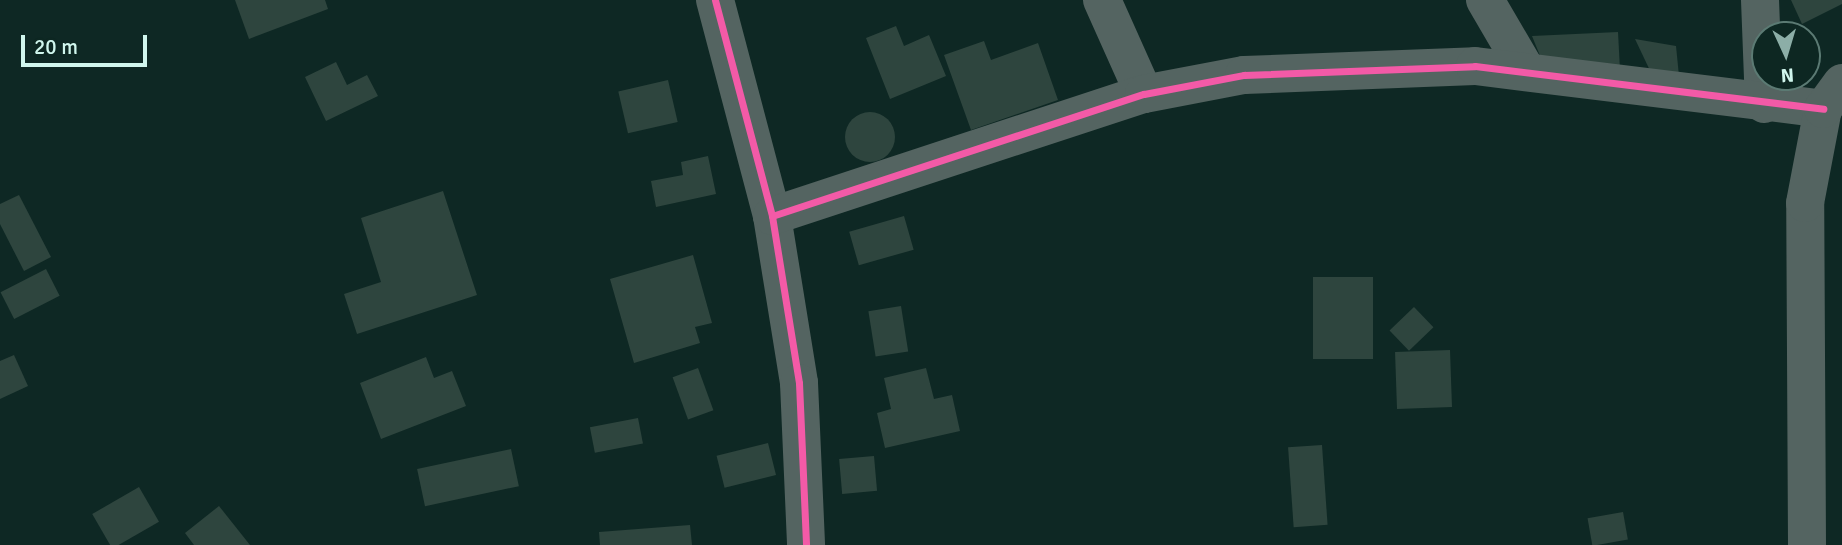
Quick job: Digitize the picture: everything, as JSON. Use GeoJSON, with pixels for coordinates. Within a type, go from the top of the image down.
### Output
{"type":"FeatureCollection","features":[{"type":"Feature","properties":{"kind":"street"},"geometry":{"type":"LineString","coordinates":[[715,0],[772,216],[799,383],[806,545]]}},
{"type":"Feature","properties":{"kind":"street"},"geometry":{"type":"LineString","coordinates":[[1102,0],[1144,94]]}},
{"type":"Feature","properties":{"kind":"street"},"geometry":{"type":"LineString","coordinates":[[1485,0],[1527,72]]}},
{"type":"Feature","properties":{"kind":"street"},"geometry":{"type":"LineString","coordinates":[[1760,0],[1764,104]]}},
{"type":"Feature","properties":{"kind":"street"},"geometry":{"type":"LineString","coordinates":[[772,216],[1144,94],[1244,75],[1429,65],[1527,72],[1764,104],[1833,96],[1805,203],[1807,545]]}},
{"type":"Feature","properties":{"kind":"building"},"geometry":{"type":"Polygon","coordinates":[[[235,0],[325,0],[328,9],[249,39],[235,0]]]}},
{"type":"Feature","properties":{"kind":"building"},"geometry":{"type":"Polygon","coordinates":[[[1791,0],[1842,0],[1842,4],[1808,21],[1801,21],[1791,0]]]}},
{"type":"Feature","properties":{"kind":"building"},"geometry":{"type":"Polygon","coordinates":[[[896,26],[904,46],[929,35],[946,76],[890,99],[866,38],[896,26]]]}},
{"type":"Feature","properties":{"kind":"building"},"geometry":{"type":"Polygon","coordinates":[[[1618,32],[1620,70],[1547,73],[1532,36],[1618,32]]]}},
{"type":"Feature","properties":{"kind":"building"},"geometry":{"type":"Polygon","coordinates":[[[1635,39],[1676,46],[1679,76],[1654,79],[1635,39]]]}},
{"type":"Feature","properties":{"kind":"building"},"geometry":{"type":"Polygon","coordinates":[[[984,41],[991,60],[1038,43],[1058,100],[971,130],[944,55],[984,41]]]}},
{"type":"Feature","properties":{"kind":"building"},"geometry":{"type":"Polygon","coordinates":[[[336,62],[347,85],[367,75],[378,96],[326,121],[305,77],[336,62]]]}},
{"type":"Feature","properties":{"kind":"building"},"geometry":{"type":"Polygon","coordinates":[[[668,80],[678,122],[628,133],[618,91],[668,80]]]}},
{"type":"Feature","properties":{"kind":"building"},"geometry":{"type":"Polygon","coordinates":[[[870,112],[888,119],[895,137],[888,155],[870,162],[852,155],[845,137],[852,119],[870,112]]]}},
{"type":"Feature","properties":{"kind":"building"},"geometry":{"type":"Polygon","coordinates":[[[708,156],[716,194],[656,207],[651,181],[683,175],[681,162],[708,156]]]}},
{"type":"Feature","properties":{"kind":"building"},"geometry":{"type":"Polygon","coordinates":[[[443,191],[477,295],[357,334],[344,294],[381,282],[361,218],[443,191]]]}},
{"type":"Feature","properties":{"kind":"building"},"geometry":{"type":"Polygon","coordinates":[[[19,195],[51,257],[24,271],[0,224],[0,204],[19,195]]]}},
{"type":"Feature","properties":{"kind":"building"},"geometry":{"type":"Polygon","coordinates":[[[904,216],[914,250],[859,265],[849,232],[904,216]]]}},
{"type":"Feature","properties":{"kind":"building"},"geometry":{"type":"Polygon","coordinates":[[[693,255],[712,323],[695,327],[700,343],[634,363],[610,279],[693,255]]]}},
{"type":"Feature","properties":{"kind":"building"},"geometry":{"type":"Polygon","coordinates":[[[46,269],[60,296],[14,319],[1,292],[46,269]]]}},
{"type":"Feature","properties":{"kind":"building"},"geometry":{"type":"Polygon","coordinates":[[[1313,277],[1373,277],[1373,359],[1313,359],[1313,277]]]}},
{"type":"Feature","properties":{"kind":"building"},"geometry":{"type":"Polygon","coordinates":[[[901,306],[908,351],[876,357],[868,311],[901,306]]]}},
{"type":"Feature","properties":{"kind":"building"},"geometry":{"type":"Polygon","coordinates":[[[1414,307],[1433,327],[1409,351],[1390,331],[1414,307]]]}},
{"type":"Feature","properties":{"kind":"building"},"geometry":{"type":"Polygon","coordinates":[[[1450,350],[1452,407],[1397,409],[1395,352],[1450,350]]]}},
{"type":"Feature","properties":{"kind":"building"},"geometry":{"type":"Polygon","coordinates":[[[14,355],[28,386],[0,399],[0,361],[14,355]]]}},
{"type":"Feature","properties":{"kind":"building"},"geometry":{"type":"Polygon","coordinates":[[[426,357],[434,378],[452,371],[466,406],[381,439],[360,383],[426,357]]]}},
{"type":"Feature","properties":{"kind":"building"},"geometry":{"type":"Polygon","coordinates":[[[698,368],[713,410],[688,420],[673,377],[698,368]]]}},
{"type":"Feature","properties":{"kind":"building"},"geometry":{"type":"Polygon","coordinates":[[[926,368],[934,399],[952,395],[960,431],[885,448],[877,413],[891,409],[884,378],[926,368]]]}},
{"type":"Feature","properties":{"kind":"building"},"geometry":{"type":"Polygon","coordinates":[[[638,418],[643,444],[595,453],[590,427],[638,418]]]}},
{"type":"Feature","properties":{"kind":"building"},"geometry":{"type":"Polygon","coordinates":[[[768,443],[776,475],[725,488],[717,456],[768,443]]]}},
{"type":"Feature","properties":{"kind":"building"},"geometry":{"type":"Polygon","coordinates":[[[1322,445],[1328,525],[1294,527],[1288,447],[1322,445]]]}},
{"type":"Feature","properties":{"kind":"building"},"geometry":{"type":"Polygon","coordinates":[[[511,449],[519,486],[425,506],[417,469],[511,449]]]}},
{"type":"Feature","properties":{"kind":"building"},"geometry":{"type":"Polygon","coordinates":[[[874,456],[877,491],[842,494],[839,459],[874,456]]]}},
{"type":"Feature","properties":{"kind":"building"},"geometry":{"type":"Polygon","coordinates":[[[139,487],[159,522],[119,545],[110,545],[92,514],[139,487]]]}},
{"type":"Feature","properties":{"kind":"building"},"geometry":{"type":"Polygon","coordinates":[[[219,506],[250,545],[194,545],[185,533],[219,506]]]}},
{"type":"Feature","properties":{"kind":"building"},"geometry":{"type":"Polygon","coordinates":[[[1623,512],[1628,540],[1592,545],[1588,518],[1623,512]]]}},
{"type":"Feature","properties":{"kind":"building"},"geometry":{"type":"Polygon","coordinates":[[[690,525],[692,545],[600,545],[599,532],[690,525]]]}},
{"type":"Feature","properties":{"kind":"cycle path"},"geometry":{"type":"LineString","coordinates":[[715,0],[772,216],[799,383],[806,545]]}},
{"type":"Feature","properties":{"kind":"cycle path"},"geometry":{"type":"LineString","coordinates":[[772,216],[1144,94],[1244,75],[1475,66],[1823,109]]}}]}
